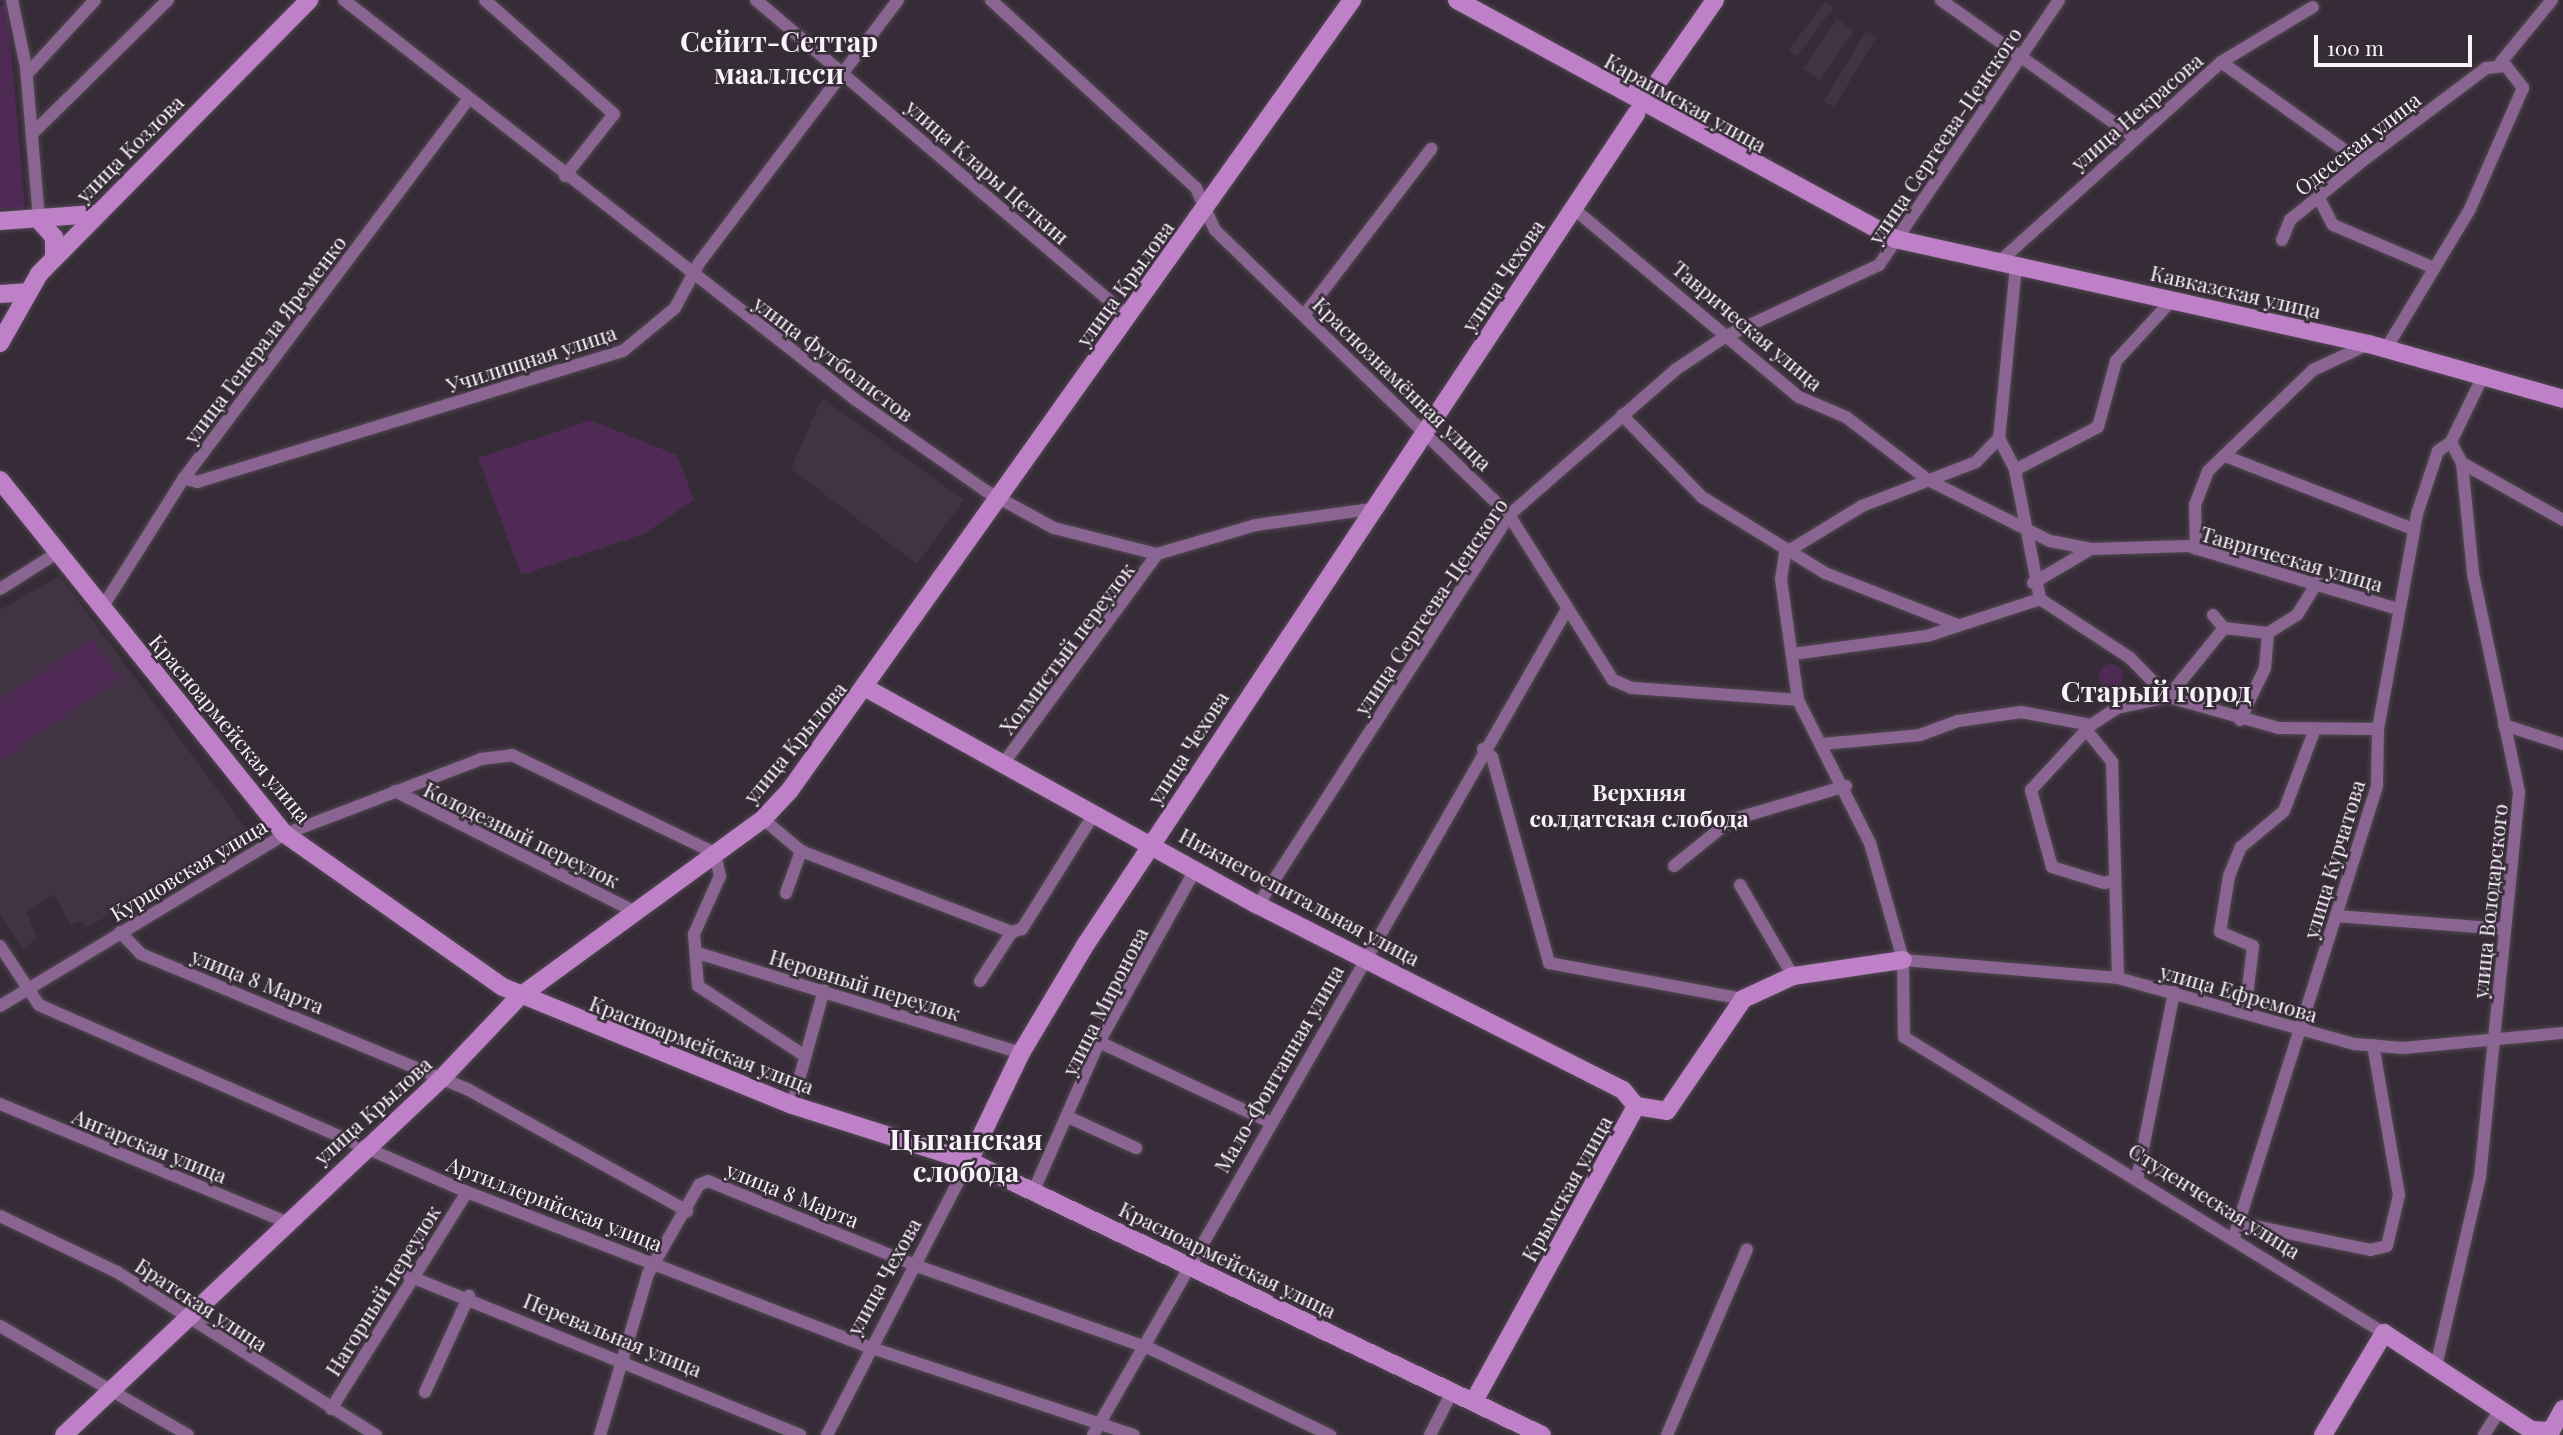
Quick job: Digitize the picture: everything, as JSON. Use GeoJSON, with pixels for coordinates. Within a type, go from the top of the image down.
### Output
{"type":"FeatureCollection","features":[{"type":"Feature","properties":{"kind":"main road","name":"улица Козлова"},"geometry":{"type":"LineString","coordinates":[[0,342],[26,292],[54,258],[94,214],[309,0]]}},
{"type":"Feature","properties":{"kind":"main road","name":"улица Крылова"},"geometry":{"type":"LineString","coordinates":[[64,1435],[367,1144],[442,1078],[519,996],[763,819],[866,688],[1352,0]]}},
{"type":"Feature","properties":{"kind":"main road","name":"Караимская улица"},"geometry":{"type":"LineString","coordinates":[[1457,0],[1895,239]]}},
{"type":"Feature","properties":{"kind":"main road"},"geometry":{"type":"LineString","coordinates":[[1650,93],[1716,0]]}},
{"type":"Feature","properties":{"kind":"main road","name":"улица Чехова"},"geometry":{"type":"LineString","coordinates":[[969,1161],[1021,1053],[1152,842],[1636,114]]}},
{"type":"Feature","properties":{"kind":"main road"},"geometry":{"type":"LineString","coordinates":[[0,221],[94,214]]}},
{"type":"Feature","properties":{"kind":"main road"},"geometry":{"type":"LineString","coordinates":[[39,220],[54,237],[54,258]]}},
{"type":"Feature","properties":{"kind":"main road","name":"Кавказская улица"},"geometry":{"type":"LineString","coordinates":[[1895,239],[2377,347],[2484,374],[2563,399]]}},
{"type":"Feature","properties":{"kind":"main road"},"geometry":{"type":"LineString","coordinates":[[0,294],[26,292]]}},
{"type":"Feature","properties":{"kind":"main road","name":"Красноармейская улица"},"geometry":{"type":"LineString","coordinates":[[0,480],[285,834],[519,996],[792,1105],[969,1161],[1034,1189],[1187,1266],[1542,1435]]}},
{"type":"Feature","properties":{"kind":"main road","name":"Нижнегоспитальная улица"},"geometry":{"type":"LineString","coordinates":[[866,688],[1152,842],[1195,870],[1258,905],[1623,1090],[1636,1106]]}},
{"type":"Feature","properties":{"kind":"main road"},"geometry":{"type":"LineString","coordinates":[[1742,999],[1793,976],[1903,960]]}},
{"type":"Feature","properties":{"kind":"main road","name":"Крымская улица"},"geometry":{"type":"LineString","coordinates":[[1474,1401],[1636,1106],[1667,1111],[1742,999]]}},
{"type":"Feature","properties":{"kind":"main road"},"geometry":{"type":"LineString","coordinates":[[2323,1435],[2384,1333]]}},
{"type":"Feature","properties":{"kind":"main road","name":"Студенческая улица"},"geometry":{"type":"LineString","coordinates":[[2384,1333],[2538,1433],[2551,1431],[2562,1414]]}},
{"type":"Feature","properties":{"kind":"street"},"geometry":{"type":"LineString","coordinates":[[12,0],[27,74],[39,220]]}},
{"type":"Feature","properties":{"kind":"street"},"geometry":{"type":"LineString","coordinates":[[27,74],[95,0]]}},
{"type":"Feature","properties":{"kind":"street"},"geometry":{"type":"LineString","coordinates":[[32,134],[168,0]]}},
{"type":"Feature","properties":{"kind":"street","name":"улица Футболистов"},"geometry":{"type":"LineString","coordinates":[[344,0],[565,176],[856,400],[1000,498],[1068,533],[1157,554],[1256,526],[1372,509]]}},
{"type":"Feature","properties":{"kind":"street"},"geometry":{"type":"LineString","coordinates":[[485,0],[614,114],[565,176]]}},
{"type":"Feature","properties":{"kind":"street","name":"улица Клары Цеткин"},"geometry":{"type":"LineString","coordinates":[[756,0],[1129,317]]}},
{"type":"Feature","properties":{"kind":"street","name":"Училищная улица"},"geometry":{"type":"LineString","coordinates":[[184,478],[197,482],[623,351],[675,309],[694,276],[846,74],[898,0]]}},
{"type":"Feature","properties":{"kind":"street","name":"Краснознамённая улица"},"geometry":{"type":"LineString","coordinates":[[991,0],[1196,188],[1214,230],[1426,427],[1509,515],[1565,613],[1613,680],[1632,688],[1798,700]]}},
{"type":"Feature","properties":{"kind":"street"},"geometry":{"type":"LineString","coordinates":[[1941,0],[2134,137]]}},
{"type":"Feature","properties":{"kind":"street","name":"улица Сергеева-Ценского"},"geometry":{"type":"LineString","coordinates":[[1258,905],[1509,515],[1622,415],[1726,336],[1879,265],[2059,0]]}},
{"type":"Feature","properties":{"kind":"street","name":"Одесская улица"},"geometry":{"type":"LineString","coordinates":[[2282,240],[2290,220],[2361,162],[2501,62],[2552,0]]}},
{"type":"Feature","properties":{"kind":"street","name":"улица Некрасова"},"geometry":{"type":"LineString","coordinates":[[2007,264],[2134,137],[2221,62],[2313,7]]}},
{"type":"Feature","properties":{"kind":"street"},"geometry":{"type":"LineString","coordinates":[[2221,62],[2361,162]]}},
{"type":"Feature","properties":{"kind":"street"},"geometry":{"type":"LineString","coordinates":[[2196,548],[2194,505],[2208,471],[2313,370],[2377,347],[2470,209],[2523,88],[2501,62]]}},
{"type":"Feature","properties":{"kind":"street","name":"улица Генерала Яременко"},"geometry":{"type":"LineString","coordinates":[[102,608],[184,478],[468,100]]}},
{"type":"Feature","properties":{"kind":"street"},"geometry":{"type":"LineString","coordinates":[[1305,314],[1431,149]]}},
{"type":"Feature","properties":{"kind":"street"},"geometry":{"type":"LineString","coordinates":[[2319,198],[2333,225],[2432,267]]}},
{"type":"Feature","properties":{"kind":"street","name":"Таврическая улица"},"geometry":{"type":"LineString","coordinates":[[1574,209],[1799,397],[1846,417],[1928,480],[2050,541],[2091,548],[2196,548],[2318,582],[2398,609]]}},
{"type":"Feature","properties":{"kind":"street"},"geometry":{"type":"LineString","coordinates":[[2007,264],[1999,438],[2015,470],[2034,583],[2040,599],[2130,658],[2168,697],[2240,720],[2315,729],[2378,729]]}},
{"type":"Feature","properties":{"kind":"street"},"geometry":{"type":"LineString","coordinates":[[2015,470],[2098,427],[2116,361],[2172,299]]}},
{"type":"Feature","properties":{"kind":"street","name":"улица Курчатова"},"geometry":{"type":"LineString","coordinates":[[2234,1237],[2302,1031],[2377,785],[2378,729],[2413,530],[2438,451],[2451,442],[2484,374]]}},
{"type":"Feature","properties":{"kind":"street"},"geometry":{"type":"LineString","coordinates":[[1622,415],[1702,497],[1791,548],[1825,573],[1958,625]]}},
{"type":"Feature","properties":{"kind":"street"},"geometry":{"type":"LineString","coordinates":[[1903,960],[1846,786],[1798,700],[1781,579],[1791,548],[1862,506],[1976,462],[1999,438]]}},
{"type":"Feature","properties":{"kind":"street","name":"улица Володарского"},"geometry":{"type":"LineString","coordinates":[[2436,1366],[2480,1177],[2519,792],[2473,573],[2462,463],[2451,442]]}},
{"type":"Feature","properties":{"kind":"street"},"geometry":{"type":"LineString","coordinates":[[2225,456],[2413,530]]}},
{"type":"Feature","properties":{"kind":"street"},"geometry":{"type":"LineString","coordinates":[[2462,463],[2563,520]]}},
{"type":"Feature","properties":{"kind":"street"},"geometry":{"type":"LineString","coordinates":[[2034,583],[2091,548]]}},
{"type":"Feature","properties":{"kind":"street"},"geometry":{"type":"LineString","coordinates":[[0,589],[57,553]]}},
{"type":"Feature","properties":{"kind":"street","name":"Холмистый переулок"},"geometry":{"type":"LineString","coordinates":[[1003,764],[1157,554]]}},
{"type":"Feature","properties":{"kind":"street"},"geometry":{"type":"LineString","coordinates":[[2213,615],[2224,628],[2268,632],[2297,615],[2318,582]]}},
{"type":"Feature","properties":{"kind":"street"},"geometry":{"type":"LineString","coordinates":[[1793,654],[1927,636],[2040,599]]}},
{"type":"Feature","properties":{"kind":"street","name":"Мало-Фонтанная улица"},"geometry":{"type":"LineString","coordinates":[[1093,1435],[1268,1121],[1483,749],[1565,613]]}},
{"type":"Feature","properties":{"kind":"street"},"geometry":{"type":"LineString","coordinates":[[2115,880],[2104,883],[2052,867],[2031,790],[2089,728],[2117,708],[2168,697],[2224,628]]}},
{"type":"Feature","properties":{"kind":"street"},"geometry":{"type":"LineString","coordinates":[[2240,720],[2265,668],[2268,632]]}},
{"type":"Feature","properties":{"kind":"street"},"geometry":{"type":"LineString","coordinates":[[1822,744],[1920,735],[1958,721],[2021,712],[2089,728],[2112,762],[2118,978]]}},
{"type":"Feature","properties":{"kind":"street"},"geometry":{"type":"LineString","coordinates":[[2504,725],[2563,744]]}},
{"type":"Feature","properties":{"kind":"street"},"geometry":{"type":"LineString","coordinates":[[2245,1013],[2253,946],[2220,932],[2228,876],[2242,847],[2284,811],[2315,729]]}},
{"type":"Feature","properties":{"kind":"street"},"geometry":{"type":"LineString","coordinates":[[1483,749],[1492,757],[1549,963],[1742,999]]}},
{"type":"Feature","properties":{"kind":"street","name":"Курцовская улица"},"geometry":{"type":"LineString","coordinates":[[0,1006],[285,834],[481,759],[512,755],[716,853]]}},
{"type":"Feature","properties":{"kind":"street"},"geometry":{"type":"LineString","coordinates":[[1674,866],[1731,820],[1846,786]]}},
{"type":"Feature","properties":{"kind":"street","name":"Колодезный переулок"},"geometry":{"type":"LineString","coordinates":[[395,791],[634,911]]}},
{"type":"Feature","properties":{"kind":"street"},"geometry":{"type":"LineString","coordinates":[[763,819],[801,851],[1012,932],[1022,929],[1095,812]]}},
{"type":"Feature","properties":{"kind":"street"},"geometry":{"type":"LineString","coordinates":[[786,893],[801,851]]}},
{"type":"Feature","properties":{"kind":"street"},"geometry":{"type":"LineString","coordinates":[[716,853],[720,876],[694,934],[700,990],[805,1056]]}},
{"type":"Feature","properties":{"kind":"street","name":"улица Миронова"},"geometry":{"type":"LineString","coordinates":[[1034,1189],[1099,1042],[1195,870]]}},
{"type":"Feature","properties":{"kind":"street"},"geometry":{"type":"LineString","coordinates":[[1740,885],[1793,976]]}},
{"type":"Feature","properties":{"kind":"street"},"geometry":{"type":"LineString","coordinates":[[2336,916],[2505,929]]}},
{"type":"Feature","properties":{"kind":"street","name":"улица 8 Марта"},"geometry":{"type":"LineString","coordinates":[[120,932],[141,954],[442,1078],[687,1211],[699,1185],[713,1182],[916,1266],[1140,1347],[1330,1435]]}},
{"type":"Feature","properties":{"kind":"street"},"geometry":{"type":"LineString","coordinates":[[980,981],[1012,932]]}},
{"type":"Feature","properties":{"kind":"street","name":"Артиллерийская улица"},"geometry":{"type":"LineString","coordinates":[[0,946],[39,1005],[367,1144],[467,1192],[869,1347],[1101,1421],[1134,1435]]}},
{"type":"Feature","properties":{"kind":"street","name":"Неровный переулок"},"geometry":{"type":"LineString","coordinates":[[698,953],[1021,1053]]}},
{"type":"Feature","properties":{"kind":"street","name":"улица Ефремова"},"geometry":{"type":"LineString","coordinates":[[1903,960],[2118,978],[2302,1031],[2373,1045],[2563,1033]]}},
{"type":"Feature","properties":{"kind":"street","name":"Студенческая улица"},"geometry":{"type":"LineString","coordinates":[[1903,960],[1905,1037],[2234,1237],[2384,1333]]}},
{"type":"Feature","properties":{"kind":"street"},"geometry":{"type":"LineString","coordinates":[[792,1105],[824,990]]}},
{"type":"Feature","properties":{"kind":"street"},"geometry":{"type":"LineString","coordinates":[[2137,1179],[2174,992]]}},
{"type":"Feature","properties":{"kind":"street"},"geometry":{"type":"LineString","coordinates":[[1099,1042],[1268,1121]]}},
{"type":"Feature","properties":{"kind":"street"},"geometry":{"type":"LineString","coordinates":[[2239,1223],[2370,1250],[2387,1246],[2399,1195],[2373,1045]]}},
{"type":"Feature","properties":{"kind":"street","name":"Ангарская улица"},"geometry":{"type":"LineString","coordinates":[[0,1104],[286,1222]]}},
{"type":"Feature","properties":{"kind":"street"},"geometry":{"type":"LineString","coordinates":[[1068,1117],[1136,1148]]}},
{"type":"Feature","properties":{"kind":"street","name":"улица Чехова"},"geometry":{"type":"LineString","coordinates":[[827,1435],[869,1347],[916,1266],[969,1161]]}},
{"type":"Feature","properties":{"kind":"street","name":"Нагорный переулок"},"geometry":{"type":"LineString","coordinates":[[331,1409],[409,1276],[467,1192]]}},
{"type":"Feature","properties":{"kind":"street"},"geometry":{"type":"LineString","coordinates":[[600,1435],[621,1359],[655,1263],[687,1211]]}},
{"type":"Feature","properties":{"kind":"street","name":"Братская улица"},"geometry":{"type":"LineString","coordinates":[[0,1216],[117,1272],[376,1435]]}},
{"type":"Feature","properties":{"kind":"street"},"geometry":{"type":"LineString","coordinates":[[1667,1435],[1747,1249]]}},
{"type":"Feature","properties":{"kind":"street","name":"Перевальная улица"},"geometry":{"type":"LineString","coordinates":[[409,1276],[469,1296],[800,1435]]}},
{"type":"Feature","properties":{"kind":"street"},"geometry":{"type":"LineString","coordinates":[[425,1392],[469,1296]]}},
{"type":"Feature","properties":{"kind":"street"},"geometry":{"type":"LineString","coordinates":[[0,1326],[188,1435]]}},
{"type":"Feature","properties":{"kind":"street"},"geometry":{"type":"LineString","coordinates":[[1430,1435],[1452,1392]]}},
{"type":"Feature","properties":{"kind":"street"},"geometry":{"type":"LineString","coordinates":[[2484,1435],[2500,1409]]}},
{"type":"Feature","properties":{"kind":"shaded area"},"geometry":{"type":"Polygon","coordinates":[[[1825,2],[1833,8],[1797,56],[1789,50],[1825,2]]]}},
{"type":"Feature","properties":{"kind":"shaded area"},"geometry":{"type":"Polygon","coordinates":[[[7,5],[25,208],[0,209],[0,6],[7,5]]]}},
{"type":"Feature","properties":{"kind":"shaded area"},"geometry":{"type":"Polygon","coordinates":[[[1837,19],[1854,31],[1820,80],[1803,68],[1837,19]]]}},
{"type":"Feature","properties":{"kind":"shaded area"},"geometry":{"type":"Polygon","coordinates":[[[1866,31],[1876,37],[1834,107],[1824,101],[1866,31]]]}},
{"type":"Feature","properties":{"kind":"shaded area"},"geometry":{"type":"Polygon","coordinates":[[[822,398],[964,500],[917,564],[791,469],[822,398]]]}},
{"type":"Feature","properties":{"kind":"shaded area"},"geometry":{"type":"Polygon","coordinates":[[[590,420],[677,455],[694,500],[644,534],[521,575],[478,458],[590,420]]]}},
{"type":"Feature","properties":{"kind":"shaded area"},"geometry":{"type":"Polygon","coordinates":[[[60,576],[247,830],[87,928],[80,921],[71,925],[54,895],[26,912],[37,936],[24,951],[0,914],[0,610],[60,576]]]}},
{"type":"Feature","properties":{"kind":"shaded area"},"geometry":{"type":"Polygon","coordinates":[[[92,638],[120,679],[0,760],[0,700],[92,638]]]}},
{"type":"Feature","properties":{"kind":"shaded area"},"geometry":{"type":"Polygon","coordinates":[[[2111,664],[2120,667],[2123,676],[2120,685],[2111,688],[2102,685],[2099,676],[2102,667],[2111,664]]]}},
{"type":"Feature","properties":{"kind":"district","name":"Сейит-Сеттар мааллеси"},"geometry":{"type":"Point","coordinates":[779,57]}},
{"type":"Feature","properties":{"kind":"district","name":"Старый город"},"geometry":{"type":"Point","coordinates":[2156,691]}},
{"type":"Feature","properties":{"kind":"district","name":"Верхняя солдатская слобода"},"geometry":{"type":"Point","coordinates":[1639,805]}},
{"type":"Feature","properties":{"kind":"district","name":"Цыганская слобода"},"geometry":{"type":"Point","coordinates":[966,1155]}}]}
